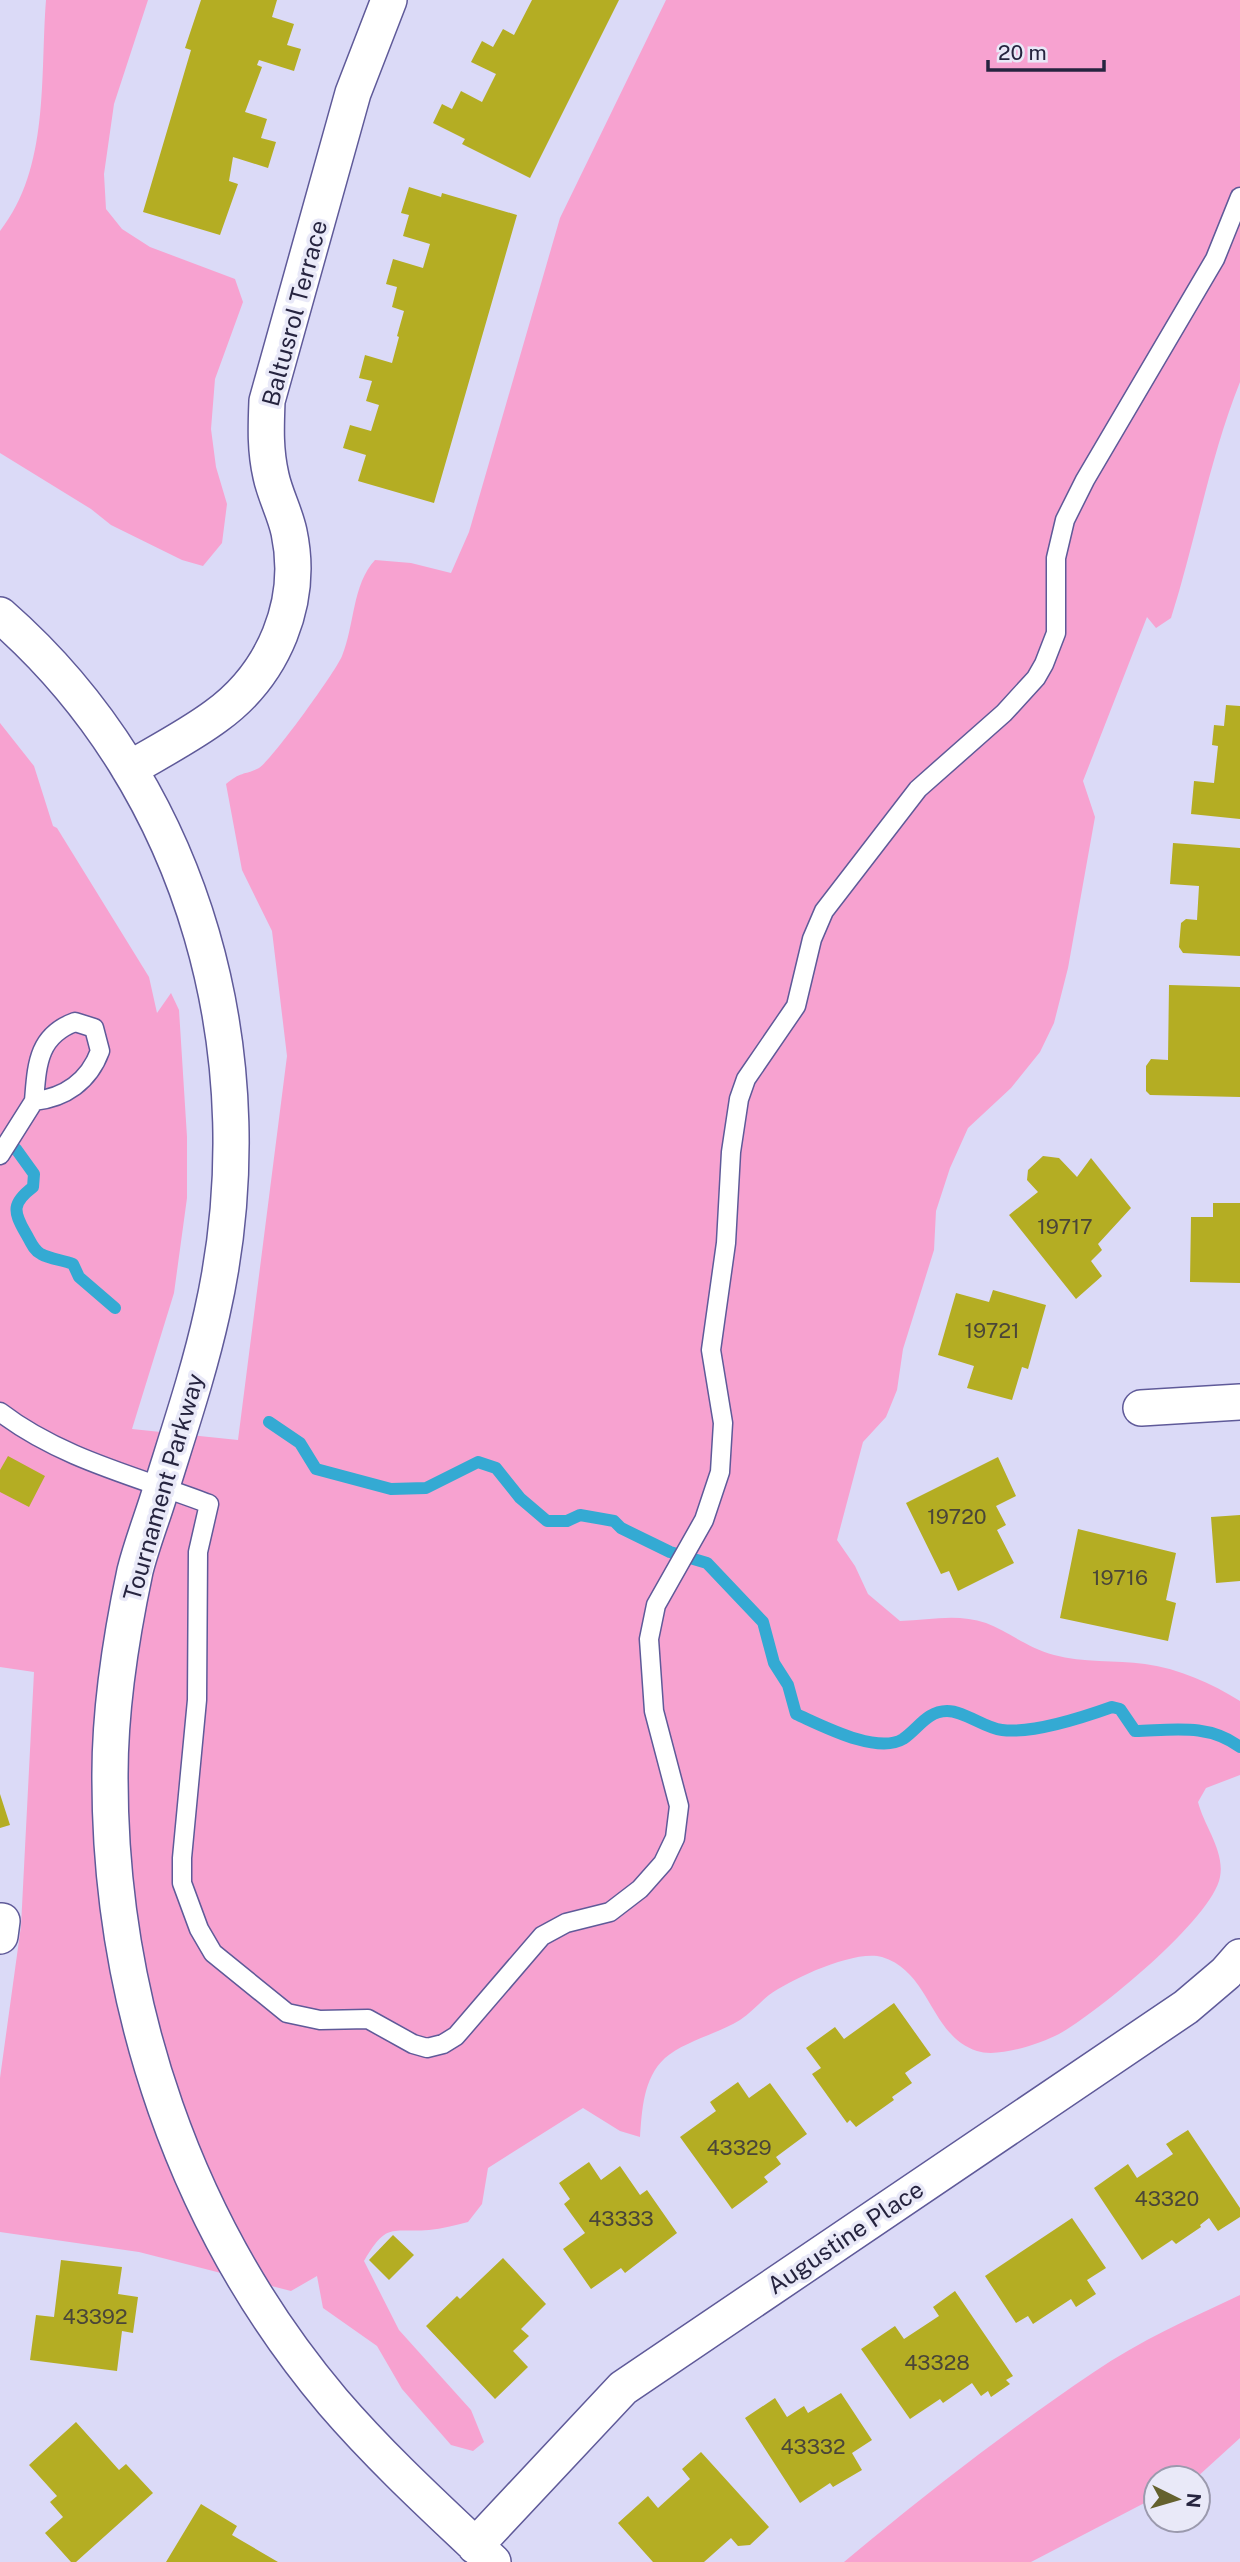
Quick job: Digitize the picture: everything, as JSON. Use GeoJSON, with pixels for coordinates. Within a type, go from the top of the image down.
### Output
{"type":"FeatureCollection","features":[{"type":"Feature","properties":{"kind":"street","name":"Baltusrol Terrace"},"geometry":{"type":"LineString","coordinates":[[129,769],[216,716],[249,687],[273,652],[289,611],[293,572],[289,531],[271,478],[265,441],[267,401],[353,93],[389,0]]}},
{"type":"Feature","properties":{"kind":"street","name":"Tournament Parkway"},"geometry":{"type":"LineString","coordinates":[[0,615],[23,635],[75,693],[129,769],[165,835],[194,904],[217,987],[229,1064],[233,1159],[226,1245],[211,1317],[136,1567],[122,1643],[110,1771],[113,1868],[124,1960],[148,2060],[178,2145],[224,2241],[271,2318],[331,2399],[398,2473],[484,2554]]}},
{"type":"Feature","properties":{"kind":"street"},"geometry":{"type":"LineString","coordinates":[[1141,1408],[1240,1402]]}},
{"type":"Feature","properties":{"kind":"street","name":"Augustine Place"},"geometry":{"type":"LineString","coordinates":[[484,2554],[623,2388],[1186,2007],[1226,1973],[1240,1957]]}},
{"type":"Feature","properties":{"kind":"lane"},"geometry":{"type":"LineString","coordinates":[[0,1412],[39,1436],[103,1467],[209,1504],[198,1552],[197,1700],[182,1858],[183,1882],[199,1928],[213,1954],[287,2013],[320,2021],[368,2019],[413,2044],[427,2048],[443,2044],[456,2036],[542,1936],[553,1927],[610,1912],[625,1904],[663,1863],[675,1838],[679,1806],[654,1710],[649,1639],[656,1605],[704,1520],[720,1472],[723,1423],[712,1350],[726,1243],[731,1152],[739,1099],[746,1079],[796,1006],[812,939],[824,911],[918,789],[1004,713],[1030,687],[1044,664],[1056,633],[1056,558],[1069,509],[1215,260],[1240,197]]}},
{"type":"Feature","properties":{"kind":"lane"},"geometry":{"type":"LineString","coordinates":[[0,1155],[29,1108],[39,1063],[51,1035],[75,1023],[94,1028],[100,1051],[87,1075],[63,1095],[29,1108]]}},
{"type":"Feature","properties":{"kind":"shaded area"},"geometry":{"type":"Polygon","coordinates":[[[46,0],[148,0],[114,104],[104,174],[106,209],[122,229],[150,247],[235,279],[243,302],[215,379],[211,429],[216,467],[227,504],[222,543],[203,566],[182,560],[111,525],[91,509],[0,453],[0,231],[16,206],[35,150],[40,120],[46,0]]]}},
{"type":"Feature","properties":{"kind":"shaded area"},"geometry":{"type":"Polygon","coordinates":[[[666,0],[1240,0],[1240,382],[1220,439],[1171,618],[1156,628],[1147,617],[1083,781],[1095,817],[1068,968],[1054,1023],[1040,1052],[1011,1088],[968,1128],[950,1168],[936,1211],[934,1250],[903,1349],[897,1390],[886,1417],[863,1442],[837,1540],[855,1566],[868,1594],[900,1621],[954,1618],[975,1620],[1054,1655],[1158,1666],[1195,1678],[1229,1694],[1240,1701],[1240,1775],[1206,1788],[1198,1802],[1220,1858],[1220,1877],[1213,1895],[1197,1916],[1151,1963],[1099,2007],[1059,2034],[1030,2046],[1007,2051],[977,2051],[961,2043],[949,2032],[921,1989],[898,1965],[882,1957],[870,1956],[840,1961],[792,1981],[769,1995],[740,2020],[681,2047],[665,2058],[648,2085],[640,2137],[620,2131],[583,2108],[488,2168],[482,2204],[468,2222],[385,2234],[364,2261],[399,2330],[471,2410],[484,2442],[473,2451],[451,2445],[402,2389],[377,2346],[323,2308],[317,2276],[291,2291],[139,2252],[0,2232],[0,2078],[21,1926],[34,1672],[0,1667],[0,723],[34,766],[53,826],[57,828],[149,977],[157,1013],[171,993],[179,1010],[187,1137],[187,1198],[174,1293],[132,1429],[238,1440],[287,1056],[272,931],[242,870],[226,784],[266,762],[328,679],[342,656],[362,581],[375,560],[411,563],[451,573],[469,532],[560,218],[666,0]]]}},
{"type":"Feature","properties":{"kind":"shaded area"},"geometry":{"type":"Polygon","coordinates":[[[1240,2295],[1240,2438],[1211,2464],[1142,2464],[1142,2504],[1031,2562],[844,2562],[1030,2417],[1111,2361],[1184,2321],[1240,2295]]]}},
{"type":"Feature","properties":{"kind":"building"},"geometry":{"type":"Polygon","coordinates":[[[201,0],[277,0],[272,17],[294,24],[287,45],[301,49],[294,71],[259,60],[257,65],[262,67],[245,112],[267,119],[261,138],[276,142],[268,168],[233,157],[229,181],[238,184],[220,235],[143,212],[191,50],[185,48],[201,0]]]}},
{"type":"Feature","properties":{"kind":"building"},"geometry":{"type":"Polygon","coordinates":[[[532,0],[619,0],[530,178],[462,144],[465,139],[433,123],[442,104],[452,109],[461,91],[482,102],[496,74],[471,62],[482,41],[493,47],[503,29],[514,35],[532,0]]]}},
{"type":"Feature","properties":{"kind":"building"},"geometry":{"type":"Polygon","coordinates":[[[409,187],[441,197],[442,193],[517,215],[434,503],[358,481],[366,455],[343,448],[350,425],[371,431],[379,405],[366,401],[372,381],[359,378],[365,355],[392,363],[399,337],[397,336],[404,311],[392,307],[397,287],[386,284],[393,259],[423,268],[430,244],[403,236],[409,215],[401,213],[409,187]]]}},
{"type":"Feature","properties":{"kind":"building"},"geometry":{"type":"Polygon","coordinates":[[[1226,705],[1240,706],[1240,819],[1191,814],[1194,781],[1214,783],[1218,746],[1212,745],[1214,725],[1224,726],[1226,705]]]}},
{"type":"Feature","properties":{"kind":"building"},"geometry":{"type":"Polygon","coordinates":[[[1173,843],[1240,848],[1240,956],[1183,953],[1179,947],[1181,923],[1186,919],[1197,920],[1199,886],[1170,884],[1173,843]]]}},
{"type":"Feature","properties":{"kind":"building"},"geometry":{"type":"Polygon","coordinates":[[[1169,985],[1240,987],[1240,1097],[1150,1095],[1146,1091],[1146,1066],[1151,1059],[1168,1060],[1169,985]]]}},
{"type":"Feature","properties":{"kind":"building"},"geometry":{"type":"Polygon","coordinates":[[[1043,1156],[1059,1158],[1077,1177],[1091,1158],[1131,1208],[1098,1244],[1102,1250],[1091,1261],[1102,1276],[1076,1299],[1009,1215],[1038,1192],[1027,1180],[1028,1170],[1043,1156]]]}},
{"type":"Feature","properties":{"kind":"building"},"geometry":{"type":"Polygon","coordinates":[[[1213,1203],[1240,1203],[1240,1283],[1190,1282],[1191,1217],[1213,1217],[1213,1203]]]}},
{"type":"Feature","properties":{"kind":"building"},"geometry":{"type":"Polygon","coordinates":[[[993,1290],[1046,1305],[1028,1369],[1022,1367],[1012,1400],[967,1388],[974,1366],[938,1355],[956,1293],[989,1302],[993,1290]]]}},
{"type":"Feature","properties":{"kind":"building"},"geometry":{"type":"Polygon","coordinates":[[[8,1456],[45,1476],[29,1507],[0,1492],[0,1470],[8,1456]]]}},
{"type":"Feature","properties":{"kind":"building"},"geometry":{"type":"Polygon","coordinates":[[[998,1457],[1016,1496],[996,1506],[1006,1525],[997,1530],[1014,1563],[958,1591],[949,1571],[941,1574],[906,1503],[998,1457]]]}},
{"type":"Feature","properties":{"kind":"building"},"geometry":{"type":"Polygon","coordinates":[[[1240,1515],[1240,1581],[1216,1583],[1211,1517],[1240,1515]]]}},
{"type":"Feature","properties":{"kind":"building"},"geometry":{"type":"Polygon","coordinates":[[[1078,1529],[1176,1553],[1166,1600],[1176,1603],[1168,1641],[1060,1618],[1078,1529]]]}},
{"type":"Feature","properties":{"kind":"building"},"geometry":{"type":"Polygon","coordinates":[[[0,1794],[10,1825],[0,1828],[0,1794]]]}},
{"type":"Feature","properties":{"kind":"building"},"geometry":{"type":"Polygon","coordinates":[[[894,2003],[931,2055],[905,2073],[912,2083],[892,2097],[894,2100],[856,2127],[850,2120],[847,2123],[812,2074],[821,2068],[806,2048],[835,2027],[844,2039],[894,2003]]]}},
{"type":"Feature","properties":{"kind":"building"},"geometry":{"type":"Polygon","coordinates":[[[738,2082],[749,2098],[770,2083],[807,2134],[776,2157],[781,2164],[764,2177],[768,2182],[732,2209],[680,2137],[716,2111],[710,2102],[738,2082]]]}},
{"type":"Feature","properties":{"kind":"building"},"geometry":{"type":"Polygon","coordinates":[[[1188,2130],[1240,2208],[1240,2217],[1218,2231],[1209,2218],[1201,2227],[1176,2244],[1172,2240],[1142,2260],[1094,2188],[1128,2164],[1137,2178],[1173,2154],[1166,2144],[1188,2130]]]}},
{"type":"Feature","properties":{"kind":"building"},"geometry":{"type":"Polygon","coordinates":[[[589,2162],[601,2180],[620,2166],[640,2195],[647,2190],[677,2233],[625,2273],[621,2268],[591,2289],[563,2249],[585,2233],[564,2204],[570,2199],[559,2183],[589,2162]]]}},
{"type":"Feature","properties":{"kind":"building"},"geometry":{"type":"Polygon","coordinates":[[[1072,2218],[1106,2268],[1087,2280],[1096,2294],[1076,2307],[1071,2299],[1033,2324],[1028,2316],[1016,2323],[985,2276],[1072,2218]]]}},
{"type":"Feature","properties":{"kind":"building"},"geometry":{"type":"Polygon","coordinates":[[[393,2235],[414,2255],[389,2280],[369,2260],[393,2235]]]}},
{"type":"Feature","properties":{"kind":"building"},"geometry":{"type":"Polygon","coordinates":[[[503,2258],[546,2304],[521,2329],[529,2336],[513,2351],[528,2367],[495,2399],[426,2326],[457,2296],[460,2299],[503,2258]]]}},
{"type":"Feature","properties":{"kind":"building"},"geometry":{"type":"Polygon","coordinates":[[[61,2260],[122,2267],[118,2294],[138,2297],[133,2333],[122,2331],[117,2371],[30,2360],[36,2315],[54,2317],[61,2260]]]}},
{"type":"Feature","properties":{"kind":"building"},"geometry":{"type":"Polygon","coordinates":[[[955,2291],[1013,2376],[1006,2380],[1010,2384],[991,2397],[988,2391],[981,2396],[972,2383],[943,2403],[940,2399],[910,2419],[861,2349],[895,2326],[904,2339],[939,2316],[933,2307],[955,2291]]]}},
{"type":"Feature","properties":{"kind":"building"},"geometry":{"type":"Polygon","coordinates":[[[841,2393],[872,2440],[852,2453],[862,2470],[833,2487],[830,2483],[800,2503],[745,2418],[775,2398],[787,2417],[804,2406],[808,2413],[841,2393]]]}},
{"type":"Feature","properties":{"kind":"building"},"geometry":{"type":"Polygon","coordinates":[[[76,2422],[119,2470],[126,2464],[153,2493],[76,2562],[71,2562],[45,2533],[63,2517],[50,2502],[57,2496],[29,2465],[76,2422]]]}},
{"type":"Feature","properties":{"kind":"building"},"geometry":{"type":"Polygon","coordinates":[[[701,2452],[769,2527],[750,2545],[738,2546],[731,2538],[704,2562],[653,2562],[618,2523],[648,2496],[658,2508],[690,2479],[682,2469],[701,2452]]]}},
{"type":"Feature","properties":{"kind":"building"},"geometry":{"type":"Polygon","coordinates":[[[201,2504],[237,2526],[232,2535],[278,2562],[166,2562],[201,2504]]]}},
{"type":"Feature","properties":{"kind":"waterway"},"geometry":{"type":"LineString","coordinates":[[0,1148],[16,1149],[34,1174],[33,1187],[21,1198],[17,1208],[18,1218],[34,1247],[45,1256],[73,1264],[79,1277],[115,1308]]}},
{"type":"Feature","properties":{"kind":"waterway"},"geometry":{"type":"LineString","coordinates":[[269,1422],[300,1443],[316,1469],[391,1489],[426,1488],[478,1462],[496,1468],[520,1498],[547,1521],[567,1521],[580,1515],[614,1521],[621,1528],[670,1552],[707,1563],[763,1622],[774,1663],[788,1685],[796,1714],[849,1737],[892,1743],[903,1739],[934,1714],[947,1711],[961,1714],[995,1729],[1014,1731],[1058,1724],[1112,1707],[1120,1709],[1135,1731],[1203,1731],[1228,1739],[1240,1747]]}}]}
